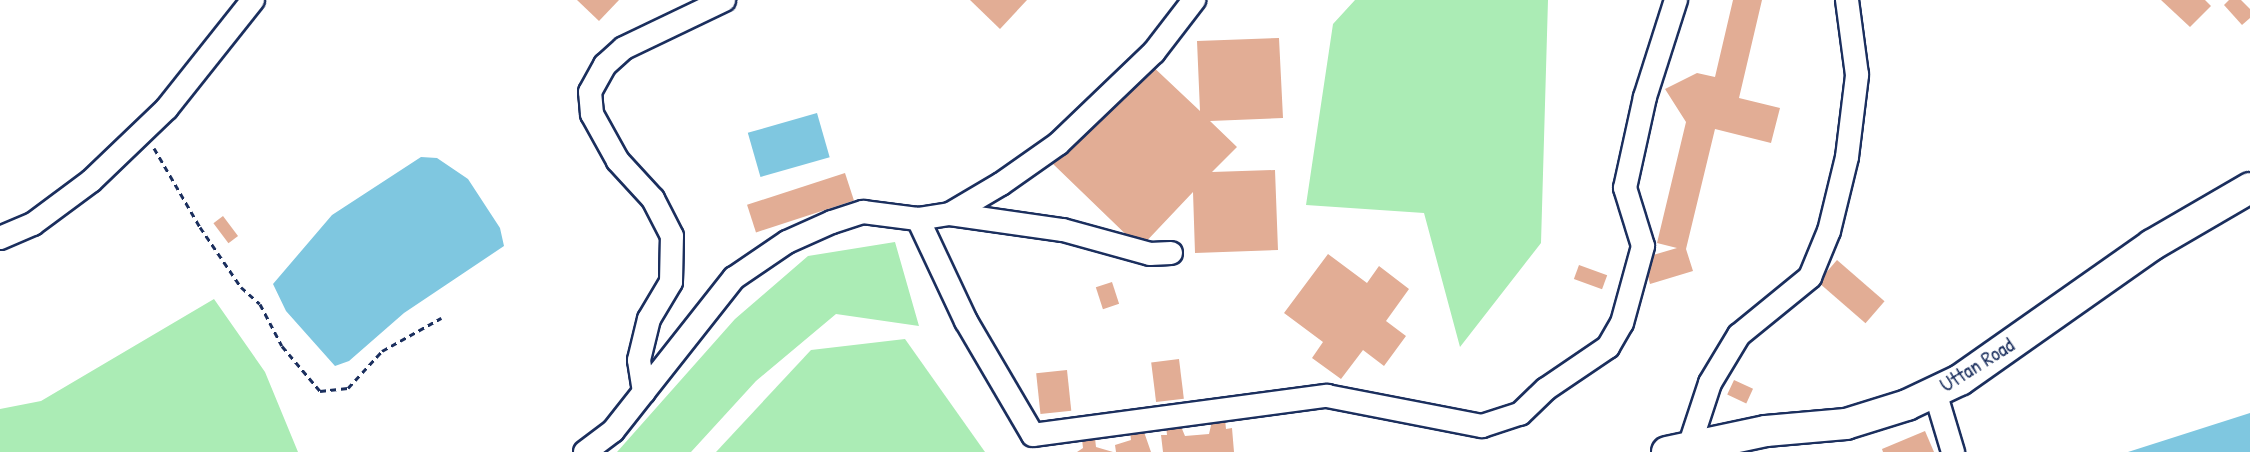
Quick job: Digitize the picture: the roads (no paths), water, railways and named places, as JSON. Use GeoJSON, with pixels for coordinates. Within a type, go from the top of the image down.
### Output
{"type":"FeatureCollection","features":[{"type":"Feature","properties":{"kind":"main road","name":"Uttan Road"},"geometry":{"type":"LineString","coordinates":[[1678,450],[1766,431],[1846,424],[1935,392],[1960,380],[2151,245],[2250,188]]}},
{"type":"Feature","properties":{"kind":"street"},"geometry":{"type":"LineString","coordinates":[[0,238],[33,224],[91,181],[142,132],[224,41],[253,0]]}},
{"type":"Feature","properties":{"kind":"street"},"geometry":{"type":"LineString","coordinates":[[644,392],[639,360],[649,319],[671,282],[672,236],[653,199],[618,161],[592,114],[590,92],[605,65],[624,48],[724,0]]}},
{"type":"Feature","properties":{"kind":"street"},"geometry":{"type":"LineString","coordinates":[[950,214],[1058,144],[1154,52],[1194,0]]}},
{"type":"Feature","properties":{"kind":"street"},"geometry":{"type":"LineString","coordinates":[[918,219],[966,321],[1033,435],[1327,396],[1482,426],[1520,414],[1546,389],[1608,347],[1622,323],[1643,246],[1625,188],[1646,97],[1676,0]]}},
{"type":"Feature","properties":{"kind":"street"},"geometry":{"type":"LineString","coordinates":[[1678,450],[1710,383],[1739,335],[1810,276],[1829,231],[1847,157],[1857,75],[1847,0]]}},
{"type":"Feature","properties":{"kind":"street"},"geometry":{"type":"LineString","coordinates":[[585,452],[613,431],[734,278],[787,242],[863,212],[918,219],[950,214],[1063,230],[1150,254],[1171,253]]}},
{"type":"Feature","properties":{"kind":"street"},"geometry":{"type":"LineString","coordinates":[[1935,392],[1953,452]]}},
{"type":"Feature","properties":{"kind":"water"},"geometry":{"type":"Polygon","coordinates":[[[817,113],[830,157],[760,177],[748,133],[817,113]]]}},
{"type":"Feature","properties":{"kind":"water"},"geometry":{"type":"Polygon","coordinates":[[[421,157],[437,158],[468,179],[500,228],[504,246],[404,313],[349,361],[335,366],[286,311],[273,284],[332,215],[421,157]]]}},
{"type":"Feature","properties":{"kind":"water"},"geometry":{"type":"Polygon","coordinates":[[[2250,413],[2250,452],[2128,452],[2250,413]]]}}]}
